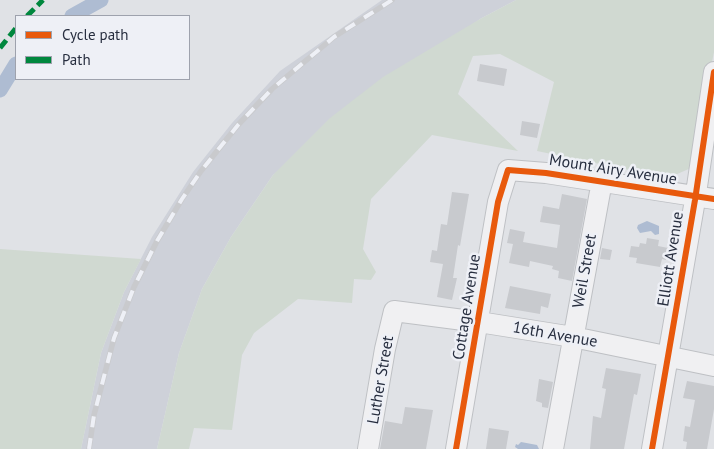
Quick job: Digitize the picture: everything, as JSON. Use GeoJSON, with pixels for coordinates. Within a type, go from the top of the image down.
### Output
{"type":"FeatureCollection","features":[{"type":"Feature","properties":{"kind":"street","name":"Elliott Avenue"},"geometry":{"type":"LineString","coordinates":[[652,449],[669,357],[704,198],[714,72]]}},
{"type":"Feature","properties":{"kind":"street","name":"Mount Airy Avenue"},"geometry":{"type":"LineString","coordinates":[[508,170],[602,181],[704,198]]}},
{"type":"Feature","properties":{"kind":"street","name":"Cottage Avenue"},"geometry":{"type":"LineString","coordinates":[[456,449],[498,202],[508,170]]}},
{"type":"Feature","properties":{"kind":"street","name":"Weil Street"},"geometry":{"type":"LineString","coordinates":[[553,449],[602,181]]}},
{"type":"Feature","properties":{"kind":"street","name":"16th Avenue"},"geometry":{"type":"LineString","coordinates":[[394,311],[573,337],[714,366]]}},
{"type":"Feature","properties":{"kind":"street","name":"Luther Street"},"geometry":{"type":"LineString","coordinates":[[368,449],[385,349],[394,311]]}},
{"type":"Feature","properties":{"kind":"shaded area"},"geometry":{"type":"Polygon","coordinates":[[[382,0],[516,0],[480,19],[273,175],[231,237],[202,289],[179,353],[157,449],[81,449],[101,353],[124,292],[152,237],[193,172],[232,123],[280,71],[382,0]]]}},
{"type":"Feature","properties":{"kind":"shaded area"},"geometry":{"type":"Polygon","coordinates":[[[516,0],[714,0],[714,52],[691,168],[668,178],[537,151],[554,82],[500,54],[473,56],[458,94],[518,151],[432,135],[371,199],[363,249],[376,272],[371,280],[354,279],[352,303],[298,299],[254,333],[242,355],[232,430],[194,428],[189,449],[157,449],[179,353],[202,289],[231,237],[273,175],[330,118],[383,77],[480,19],[516,0]]]}},
{"type":"Feature","properties":{"kind":"shaded area"},"geometry":{"type":"Polygon","coordinates":[[[0,249],[141,259],[124,292],[101,353],[81,449],[0,449],[0,249]]]}},
{"type":"Feature","properties":{"kind":"water"},"geometry":{"type":"Polygon","coordinates":[[[647,221],[659,226],[659,234],[655,235],[651,231],[640,233],[637,228],[638,225],[647,221]]]}},
{"type":"Feature","properties":{"kind":"water"},"geometry":{"type":"Polygon","coordinates":[[[521,442],[537,445],[539,449],[518,449],[515,447],[516,444],[518,445],[521,442]]]}},
{"type":"Feature","properties":{"kind":"building"},"geometry":{"type":"Polygon","coordinates":[[[480,64],[507,69],[504,86],[477,81],[480,64]]]}},
{"type":"Feature","properties":{"kind":"building"},"geometry":{"type":"Polygon","coordinates":[[[522,121],[540,124],[537,138],[520,135],[522,121]]]}},
{"type":"Feature","properties":{"kind":"building"},"geometry":{"type":"Polygon","coordinates":[[[452,192],[469,194],[460,246],[458,245],[453,278],[457,278],[452,300],[437,297],[443,264],[430,262],[432,250],[437,251],[441,224],[447,225],[452,192]]]}},
{"type":"Feature","properties":{"kind":"building"},"geometry":{"type":"Polygon","coordinates":[[[562,194],[587,199],[572,281],[558,278],[559,271],[552,269],[553,266],[530,261],[529,267],[509,263],[513,244],[507,243],[510,229],[525,232],[523,242],[557,248],[560,225],[540,222],[543,206],[559,209],[562,194]]]}},
{"type":"Feature","properties":{"kind":"building"},"geometry":{"type":"Polygon","coordinates":[[[647,238],[659,240],[658,246],[668,248],[666,260],[662,259],[660,267],[636,263],[637,258],[629,257],[631,246],[639,247],[640,243],[646,244],[647,238]]]}},
{"type":"Feature","properties":{"kind":"building"},"geometry":{"type":"Polygon","coordinates":[[[602,248],[612,250],[610,260],[600,259],[602,248]]]}},
{"type":"Feature","properties":{"kind":"building"},"geometry":{"type":"Polygon","coordinates":[[[510,286],[551,294],[548,308],[541,306],[540,314],[505,308],[510,286]]]}},
{"type":"Feature","properties":{"kind":"building"},"geometry":{"type":"Polygon","coordinates":[[[606,368],[641,374],[637,395],[634,394],[624,449],[590,449],[593,416],[601,418],[606,389],[602,388],[606,368]]]}},
{"type":"Feature","properties":{"kind":"building"},"geometry":{"type":"Polygon","coordinates":[[[539,379],[553,382],[548,408],[542,407],[542,403],[536,401],[539,379]]]}},
{"type":"Feature","properties":{"kind":"building"},"geometry":{"type":"Polygon","coordinates":[[[687,381],[714,386],[714,409],[707,449],[686,449],[687,442],[683,441],[685,426],[690,427],[695,400],[683,398],[687,381]]]}},
{"type":"Feature","properties":{"kind":"building"},"geometry":{"type":"Polygon","coordinates":[[[405,407],[433,410],[426,449],[380,449],[385,421],[402,424],[405,407]]]}},
{"type":"Feature","properties":{"kind":"building"},"geometry":{"type":"Polygon","coordinates":[[[489,428],[509,431],[506,449],[486,449],[489,428]]]}},
{"type":"Feature","properties":{"kind":"waterway"},"geometry":{"type":"LineString","coordinates":[[74,15],[101,0]]}},
{"type":"Feature","properties":{"kind":"waterway"},"geometry":{"type":"LineString","coordinates":[[0,90],[15,66]]}},
{"type":"Feature","properties":{"kind":"railway"},"geometry":{"type":"LineString","coordinates":[[89,449],[94,415],[114,338],[134,287],[157,241],[182,199],[201,171],[238,125],[272,89],[334,37],[392,0]]}},
{"type":"Feature","properties":{"kind":"marked path"},"geometry":{"type":"LineString","coordinates":[[28,15],[43,0]]}},
{"type":"Feature","properties":{"kind":"marked path"},"geometry":{"type":"LineString","coordinates":[[0,48],[15,29]]}},
{"type":"Feature","properties":{"kind":"cycle path"},"geometry":{"type":"LineString","coordinates":[[652,449],[695,200],[714,72]]}},
{"type":"Feature","properties":{"kind":"cycle path"},"geometry":{"type":"LineString","coordinates":[[456,449],[498,202],[508,170],[546,173],[714,199]]}}]}
